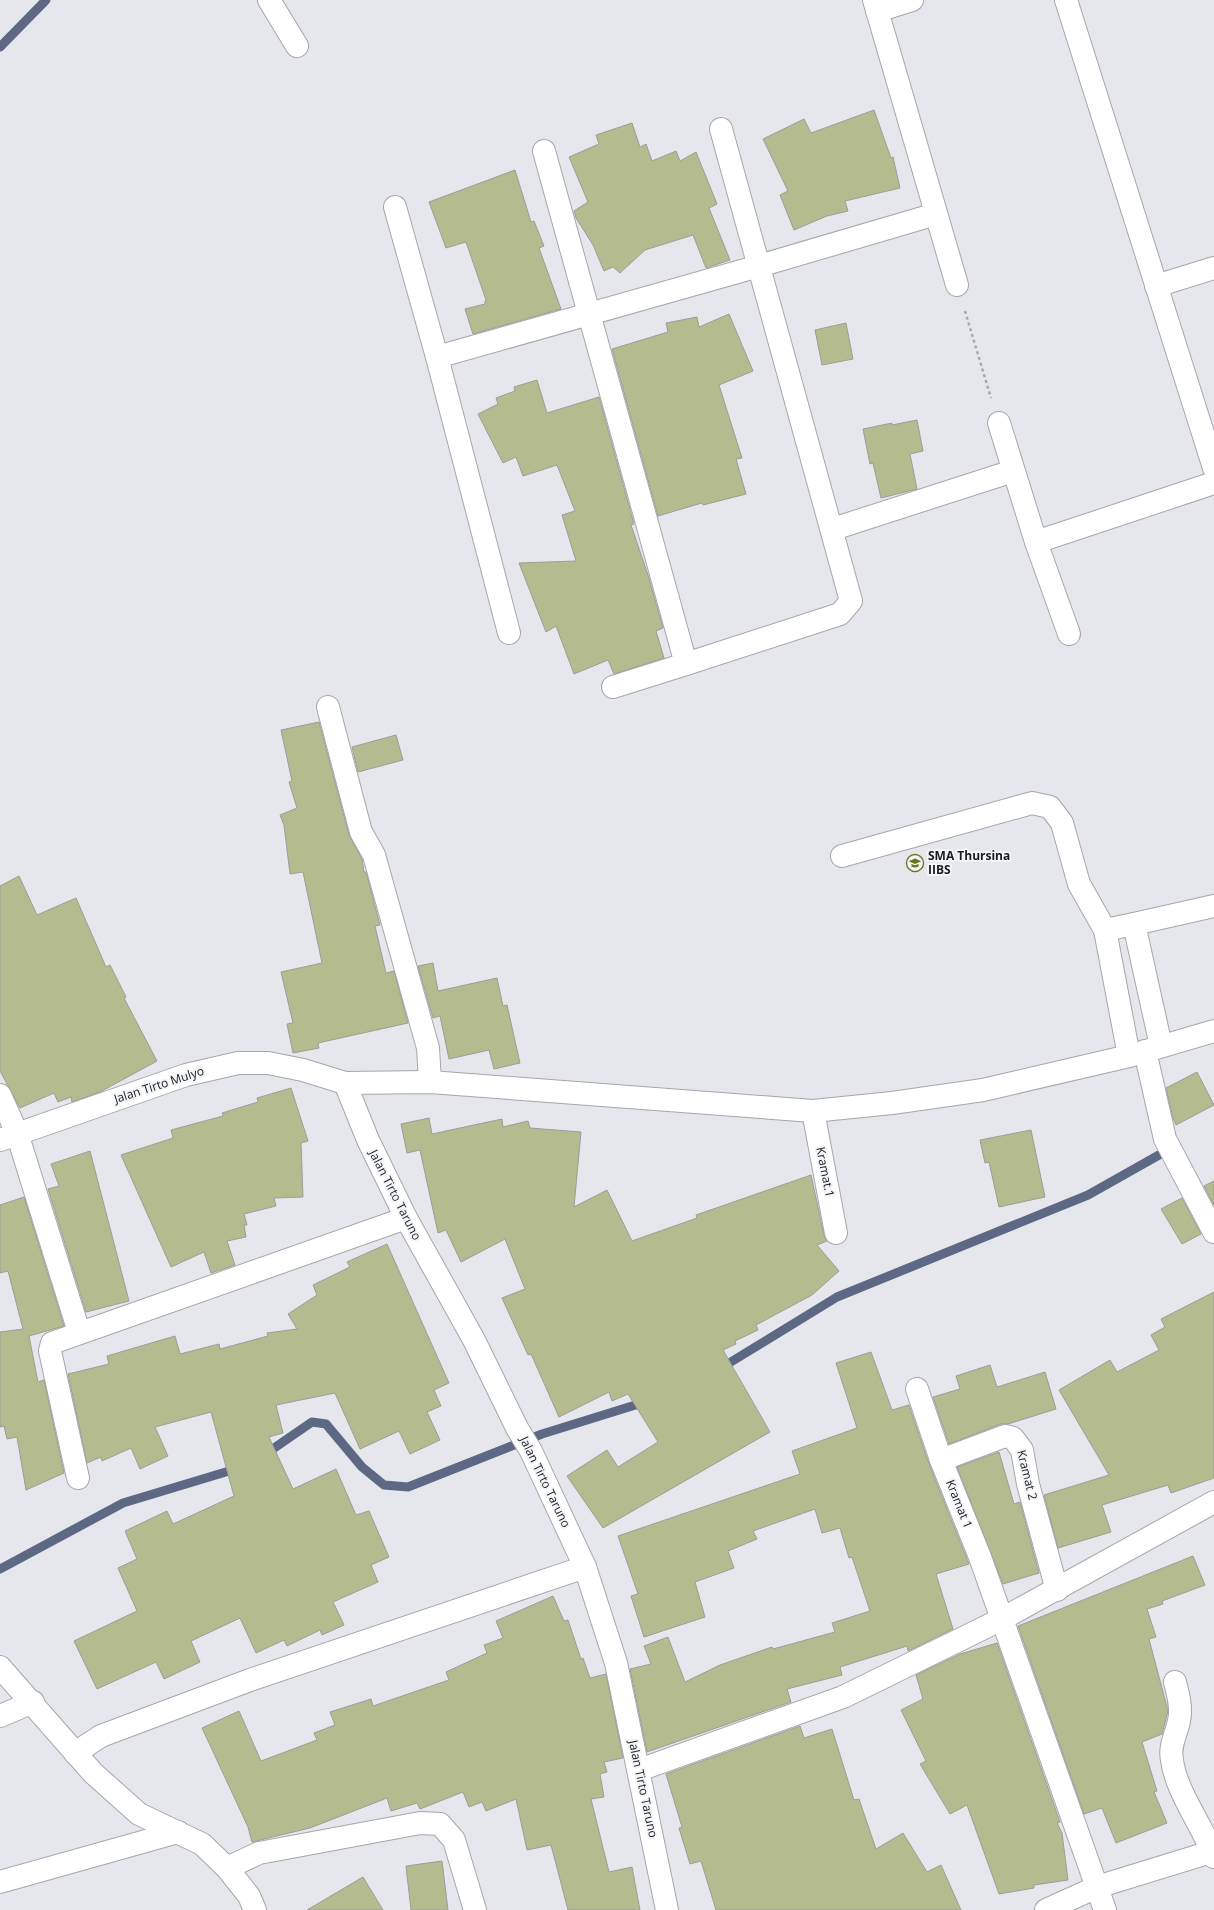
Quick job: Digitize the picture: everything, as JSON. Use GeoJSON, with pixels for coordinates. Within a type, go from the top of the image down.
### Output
{"type":"FeatureCollection","features":[{"type":"Feature","properties":{"kind":"street"},"geometry":{"type":"LineString","coordinates":[[269,0],[297,46]]}},
{"type":"Feature","properties":{"kind":"street"},"geometry":{"type":"LineString","coordinates":[[912,0],[876,5],[957,285]]}},
{"type":"Feature","properties":{"kind":"street"},"geometry":{"type":"LineString","coordinates":[[1066,0],[1214,468]]}},
{"type":"Feature","properties":{"kind":"street"},"geometry":{"type":"LineString","coordinates":[[613,687],[840,614],[851,601],[833,529],[721,129]]}},
{"type":"Feature","properties":{"kind":"street"},"geometry":{"type":"LineString","coordinates":[[544,151],[588,315],[686,664]]}},
{"type":"Feature","properties":{"kind":"street"},"geometry":{"type":"LineString","coordinates":[[395,207],[437,357],[509,633]]}},
{"type":"Feature","properties":{"kind":"street"},"geometry":{"type":"LineString","coordinates":[[437,357],[759,266],[936,214]]}},
{"type":"Feature","properties":{"kind":"street"},"geometry":{"type":"LineString","coordinates":[[1156,286],[1214,268]]}},
{"type":"Feature","properties":{"kind":"street"},"geometry":{"type":"LineString","coordinates":[[999,423],[1036,542],[1069,634]]}},
{"type":"Feature","properties":{"kind":"street"},"geometry":{"type":"LineString","coordinates":[[833,529],[1013,471]]}},
{"type":"Feature","properties":{"kind":"street"},"geometry":{"type":"LineString","coordinates":[[1036,542],[1214,483]]}},
{"type":"Feature","properties":{"kind":"street"},"geometry":{"type":"LineString","coordinates":[[328,707],[361,832],[374,855],[428,1048],[430,1082]]}},
{"type":"Feature","properties":{"kind":"street"},"geometry":{"type":"LineString","coordinates":[[842,856],[1032,803],[1050,807],[1062,823],[1079,884],[1105,930],[1145,1051],[1166,1139],[1214,1232]]}},
{"type":"Feature","properties":{"kind":"street"},"geometry":{"type":"LineString","coordinates":[[1105,930],[1214,906]]}},
{"type":"Feature","properties":{"kind":"street"},"geometry":{"type":"LineString","coordinates":[[1134,924],[1145,1051]]}},
{"type":"Feature","properties":{"kind":"street","name":"Jalan Tirto Mulyo"},"geometry":{"type":"LineString","coordinates":[[8,1136],[186,1075],[238,1063],[268,1063],[303,1070],[345,1083],[430,1082],[813,1111],[892,1103],[983,1090],[1145,1051],[1214,1032]]}},
{"type":"Feature","properties":{"kind":"street","name":"Jalan Tirto Taruno"},"geometry":{"type":"LineString","coordinates":[[345,1083],[368,1140],[406,1218],[474,1340],[517,1428],[531,1450],[585,1567],[616,1663],[667,1910]]}},
{"type":"Feature","properties":{"kind":"street"},"geometry":{"type":"LineString","coordinates":[[0,1095],[8,1136],[79,1332]]}},
{"type":"Feature","properties":{"kind":"street","name":"Kramat.1"},"geometry":{"type":"LineString","coordinates":[[813,1111],[836,1233]]}},
{"type":"Feature","properties":{"kind":"street"},"geometry":{"type":"LineString","coordinates":[[78,1478],[50,1351],[52,1343],[79,1332],[406,1218]]}},
{"type":"Feature","properties":{"kind":"street","name":"Kramat 1"},"geometry":{"type":"LineString","coordinates":[[917,1389],[941,1460],[980,1557],[1104,1910]]}},
{"type":"Feature","properties":{"kind":"street","name":"Kramat 2"},"geometry":{"type":"LineString","coordinates":[[941,1460],[1006,1436],[1013,1438],[1019,1444],[1057,1590]]}},
{"type":"Feature","properties":{"kind":"street"},"geometry":{"type":"LineString","coordinates":[[639,1770],[843,1697],[1002,1619],[1214,1502]]}},
{"type":"Feature","properties":{"kind":"street"},"geometry":{"type":"LineString","coordinates":[[87,1745],[250,1680],[585,1567]]}},
{"type":"Feature","properties":{"kind":"street"},"geometry":{"type":"LineString","coordinates":[[0,1667],[33,1702],[87,1745],[93,1773],[139,1814],[202,1844],[231,1866],[249,1896],[255,1910]]}},
{"type":"Feature","properties":{"kind":"street"},"geometry":{"type":"LineString","coordinates":[[1046,1910],[1097,1887],[1213,1853],[1179,1784],[1172,1761],[1171,1745],[1179,1720],[1179,1697],[1175,1682]]}},
{"type":"Feature","properties":{"kind":"street"},"geometry":{"type":"LineString","coordinates":[[0,1716],[33,1702]]}},
{"type":"Feature","properties":{"kind":"street"},"geometry":{"type":"LineString","coordinates":[[231,1866],[259,1853],[420,1823],[440,1824],[454,1840],[475,1910]]}},
{"type":"Feature","properties":{"kind":"street"},"geometry":{"type":"LineString","coordinates":[[0,1882],[178,1832]]}},
{"type":"Feature","properties":{"kind":"path"},"geometry":{"type":"LineString","coordinates":[[957,285],[999,423]]}},
{"type":"Feature","properties":{"kind":"building"},"geometry":{"type":"Polygon","coordinates":[[[874,110],[891,158],[893,157],[900,188],[845,201],[848,211],[827,216],[794,230],[780,195],[788,191],[763,139],[804,119],[811,133],[874,110]]]}},
{"type":"Feature","properties":{"kind":"building"},"geometry":{"type":"Polygon","coordinates":[[[632,123],[640,147],[646,144],[652,161],[676,151],[680,161],[696,152],[717,204],[709,208],[730,260],[706,268],[693,235],[645,250],[620,273],[613,267],[604,271],[593,245],[576,218],[574,211],[588,202],[569,157],[599,144],[596,135],[632,123]]]}},
{"type":"Feature","properties":{"kind":"building"},"geometry":{"type":"Polygon","coordinates":[[[515,170],[531,222],[534,221],[544,246],[539,248],[561,309],[473,334],[465,309],[485,304],[486,300],[466,242],[446,248],[429,202],[515,170]]]}},
{"type":"Feature","properties":{"kind":"building"},"geometry":{"type":"Polygon","coordinates":[[[729,314],[753,371],[719,385],[742,458],[736,459],[746,494],[703,505],[702,503],[658,516],[612,349],[668,332],[666,323],[697,317],[699,327],[729,314]]]}},
{"type":"Feature","properties":{"kind":"building"},"geometry":{"type":"Polygon","coordinates":[[[846,323],[853,359],[822,365],[815,330],[846,323]]]}},
{"type":"Feature","properties":{"kind":"building"},"geometry":{"type":"Polygon","coordinates":[[[537,380],[547,413],[599,397],[634,524],[631,525],[648,575],[663,628],[656,631],[664,658],[614,674],[608,660],[574,674],[556,626],[546,632],[519,563],[576,561],[562,515],[575,511],[557,465],[523,476],[516,457],[503,463],[478,414],[498,404],[496,398],[515,391],[514,387],[537,380]]]}},
{"type":"Feature","properties":{"kind":"building"},"geometry":{"type":"Polygon","coordinates":[[[917,420],[923,451],[910,454],[917,489],[881,498],[873,463],[870,464],[863,429],[917,420]]]}},
{"type":"Feature","properties":{"kind":"building"},"geometry":{"type":"Polygon","coordinates":[[[319,722],[349,835],[362,859],[364,872],[366,872],[380,925],[375,926],[386,973],[394,971],[408,1023],[318,1043],[319,1048],[293,1053],[287,1024],[293,1023],[281,972],[322,963],[303,872],[290,874],[284,825],[280,815],[297,808],[289,782],[292,781],[281,730],[319,722]]]}},
{"type":"Feature","properties":{"kind":"building"},"geometry":{"type":"Polygon","coordinates":[[[396,735],[403,760],[358,772],[352,747],[396,735]]]}},
{"type":"Feature","properties":{"kind":"building"},"geometry":{"type":"Polygon","coordinates":[[[19,876],[37,915],[76,898],[106,967],[110,965],[126,997],[124,998],[157,1061],[100,1092],[72,1102],[71,1097],[58,1102],[54,1093],[20,1108],[0,1071],[0,886],[19,876]]]}},
{"type":"Feature","properties":{"kind":"building"},"geometry":{"type":"Polygon","coordinates":[[[433,963],[438,991],[497,978],[503,1006],[507,1005],[520,1063],[494,1069],[489,1050],[449,1059],[440,1016],[433,1018],[418,966],[433,963]]]}},
{"type":"Feature","properties":{"kind":"building"},"geometry":{"type":"Polygon","coordinates":[[[1197,1072],[1214,1105],[1176,1125],[1166,1088],[1197,1072]]]}},
{"type":"Feature","properties":{"kind":"building"},"geometry":{"type":"Polygon","coordinates":[[[291,1088],[308,1141],[301,1143],[303,1197],[274,1198],[276,1206],[244,1214],[247,1225],[244,1225],[246,1237],[227,1241],[235,1265],[211,1273],[204,1252],[171,1267],[121,1155],[173,1138],[171,1130],[223,1116],[222,1113],[258,1102],[257,1098],[291,1088]]]}},
{"type":"Feature","properties":{"kind":"building"},"geometry":{"type":"Polygon","coordinates":[[[429,1118],[432,1134],[502,1119],[503,1127],[528,1121],[530,1128],[581,1132],[574,1207],[607,1190],[632,1241],[697,1218],[696,1215],[811,1175],[824,1235],[827,1241],[817,1245],[839,1271],[812,1295],[756,1325],[758,1330],[735,1341],[736,1344],[723,1350],[770,1432],[603,1528],[567,1476],[607,1450],[618,1467],[658,1442],[628,1394],[612,1401],[609,1392],[559,1417],[531,1354],[528,1355],[502,1298],[525,1289],[505,1239],[461,1262],[446,1230],[438,1233],[420,1150],[407,1153],[401,1124],[429,1118]]]}},
{"type":"Feature","properties":{"kind":"building"},"geometry":{"type":"Polygon","coordinates":[[[1031,1130],[1045,1197],[999,1207],[989,1162],[985,1163],[980,1140],[1031,1130]]]}},
{"type":"Feature","properties":{"kind":"building"},"geometry":{"type":"Polygon","coordinates":[[[90,1151],[129,1301],[86,1312],[48,1189],[59,1186],[51,1164],[90,1151]]]}},
{"type":"Feature","properties":{"kind":"building"},"geometry":{"type":"Polygon","coordinates":[[[1214,1181],[1214,1205],[1204,1186],[1214,1181]]]}},
{"type":"Feature","properties":{"kind":"building"},"geometry":{"type":"Polygon","coordinates":[[[24,1197],[64,1326],[29,1336],[38,1382],[44,1380],[64,1473],[26,1490],[17,1437],[7,1439],[4,1426],[0,1427],[0,1332],[23,1329],[8,1271],[0,1273],[0,1205],[24,1197]]]}},
{"type":"Feature","properties":{"kind":"building"},"geometry":{"type":"Polygon","coordinates":[[[1182,1198],[1201,1234],[1182,1244],[1161,1209],[1182,1198]]]}},
{"type":"Feature","properties":{"kind":"building"},"geometry":{"type":"Polygon","coordinates":[[[387,1244],[449,1383],[434,1390],[441,1406],[427,1412],[440,1440],[410,1454],[399,1431],[360,1449],[335,1393],[276,1405],[283,1433],[269,1437],[293,1489],[336,1469],[356,1515],[369,1511],[389,1557],[371,1565],[378,1582],[333,1602],[344,1625],[322,1635],[320,1630],[287,1646],[284,1640],[256,1653],[240,1618],[191,1641],[200,1662],[164,1679],[156,1662],[97,1689],[74,1641],[137,1611],[118,1568],[137,1559],[125,1531],[167,1511],[173,1524],[234,1496],[211,1412],[155,1427],[168,1456],[140,1469],[131,1448],[102,1461],[101,1457],[87,1463],[68,1374],[109,1364],[107,1356],[175,1336],[180,1354],[219,1344],[220,1349],[268,1336],[267,1333],[297,1329],[288,1314],[317,1295],[313,1285],[350,1267],[347,1262],[387,1244]]]}},
{"type":"Feature","properties":{"kind":"building"},"geometry":{"type":"Polygon","coordinates":[[[1214,1292],[1214,1478],[1171,1493],[1168,1485],[1102,1505],[1111,1532],[1058,1548],[1044,1495],[1109,1475],[1059,1390],[1110,1360],[1117,1372],[1159,1350],[1151,1335],[1165,1327],[1161,1319],[1214,1292]]]}},
{"type":"Feature","properties":{"kind":"building"},"geometry":{"type":"Polygon","coordinates":[[[871,1352],[892,1410],[909,1405],[929,1464],[969,1564],[936,1574],[953,1629],[908,1651],[907,1646],[840,1667],[842,1675],[787,1689],[791,1702],[647,1752],[630,1669],[651,1664],[644,1646],[668,1637],[685,1682],[720,1665],[772,1647],[773,1649],[835,1632],[832,1623],[870,1611],[852,1557],[849,1558],[840,1528],[822,1533],[815,1509],[753,1531],[757,1539],[728,1551],[734,1568],[695,1582],[705,1617],[644,1637],[631,1596],[638,1594],[618,1536],[800,1474],[792,1451],[857,1428],[836,1363],[871,1352]]]}},
{"type":"Feature","properties":{"kind":"building"},"geometry":{"type":"Polygon","coordinates":[[[990,1365],[997,1387],[1045,1372],[1056,1409],[1008,1424],[1001,1424],[949,1444],[933,1397],[960,1389],[956,1376],[990,1365]]]}},
{"type":"Feature","properties":{"kind":"building"},"geometry":{"type":"Polygon","coordinates":[[[999,1452],[1014,1504],[1020,1502],[1039,1573],[1003,1584],[957,1467],[999,1452]]]}},
{"type":"Feature","properties":{"kind":"building"},"geometry":{"type":"Polygon","coordinates":[[[1193,1556],[1205,1585],[1162,1601],[1163,1604],[1147,1609],[1156,1637],[1149,1639],[1168,1711],[1162,1734],[1142,1742],[1157,1791],[1154,1792],[1167,1823],[1116,1843],[1102,1808],[1084,1814],[1018,1626],[1193,1556]]]}},
{"type":"Feature","properties":{"kind":"building"},"geometry":{"type":"Polygon","coordinates":[[[553,1596],[564,1621],[568,1620],[581,1659],[583,1658],[590,1678],[606,1674],[623,1758],[604,1762],[607,1772],[600,1774],[604,1797],[591,1799],[609,1872],[632,1867],[640,1910],[568,1910],[551,1845],[527,1850],[516,1799],[486,1811],[482,1802],[469,1807],[463,1792],[420,1809],[417,1803],[391,1811],[387,1798],[310,1828],[252,1842],[248,1827],[202,1728],[239,1711],[261,1761],[317,1740],[314,1733],[335,1725],[330,1712],[371,1699],[373,1706],[449,1680],[446,1672],[487,1653],[484,1645],[503,1638],[496,1621],[553,1596]]]}},
{"type":"Feature","properties":{"kind":"building"},"geometry":{"type":"Polygon","coordinates":[[[997,1643],[1060,1822],[1057,1823],[1062,1833],[1068,1880],[1034,1885],[1034,1888],[999,1894],[967,1805],[950,1814],[920,1764],[926,1761],[901,1710],[923,1699],[916,1675],[960,1654],[997,1643]]]}},
{"type":"Feature","properties":{"kind":"building"},"geometry":{"type":"Polygon","coordinates":[[[800,1726],[804,1738],[832,1729],[854,1800],[859,1799],[876,1849],[903,1833],[927,1872],[941,1865],[961,1910],[716,1910],[701,1861],[690,1864],[679,1828],[682,1827],[666,1774],[800,1726]]]}},
{"type":"Feature","properties":{"kind":"building"},"geometry":{"type":"Polygon","coordinates":[[[442,1861],[448,1910],[411,1910],[406,1866],[442,1861]]]}},
{"type":"Feature","properties":{"kind":"building"},"geometry":{"type":"Polygon","coordinates":[[[363,1877],[383,1910],[307,1910],[363,1877]]]}},
{"type":"Feature","properties":{"kind":"waterway"},"geometry":{"type":"LineString","coordinates":[[0,47],[46,0]]}},
{"type":"Feature","properties":{"kind":"waterway"},"geometry":{"type":"LineString","coordinates":[[721,1368],[837,1297],[1088,1195],[1159,1155]]}},
{"type":"Feature","properties":{"kind":"waterway"},"geometry":{"type":"LineString","coordinates":[[264,1455],[312,1422],[326,1424],[362,1467],[384,1485],[408,1487],[542,1434],[645,1402]]}},
{"type":"Feature","properties":{"kind":"waterway"},"geometry":{"type":"LineString","coordinates":[[0,1569],[123,1503],[239,1468]]}},
{"type":"Feature","properties":{"kind":"place","name":"SMA Thursina IIBS"},"geometry":{"type":"Point","coordinates":[915,863]}}]}
